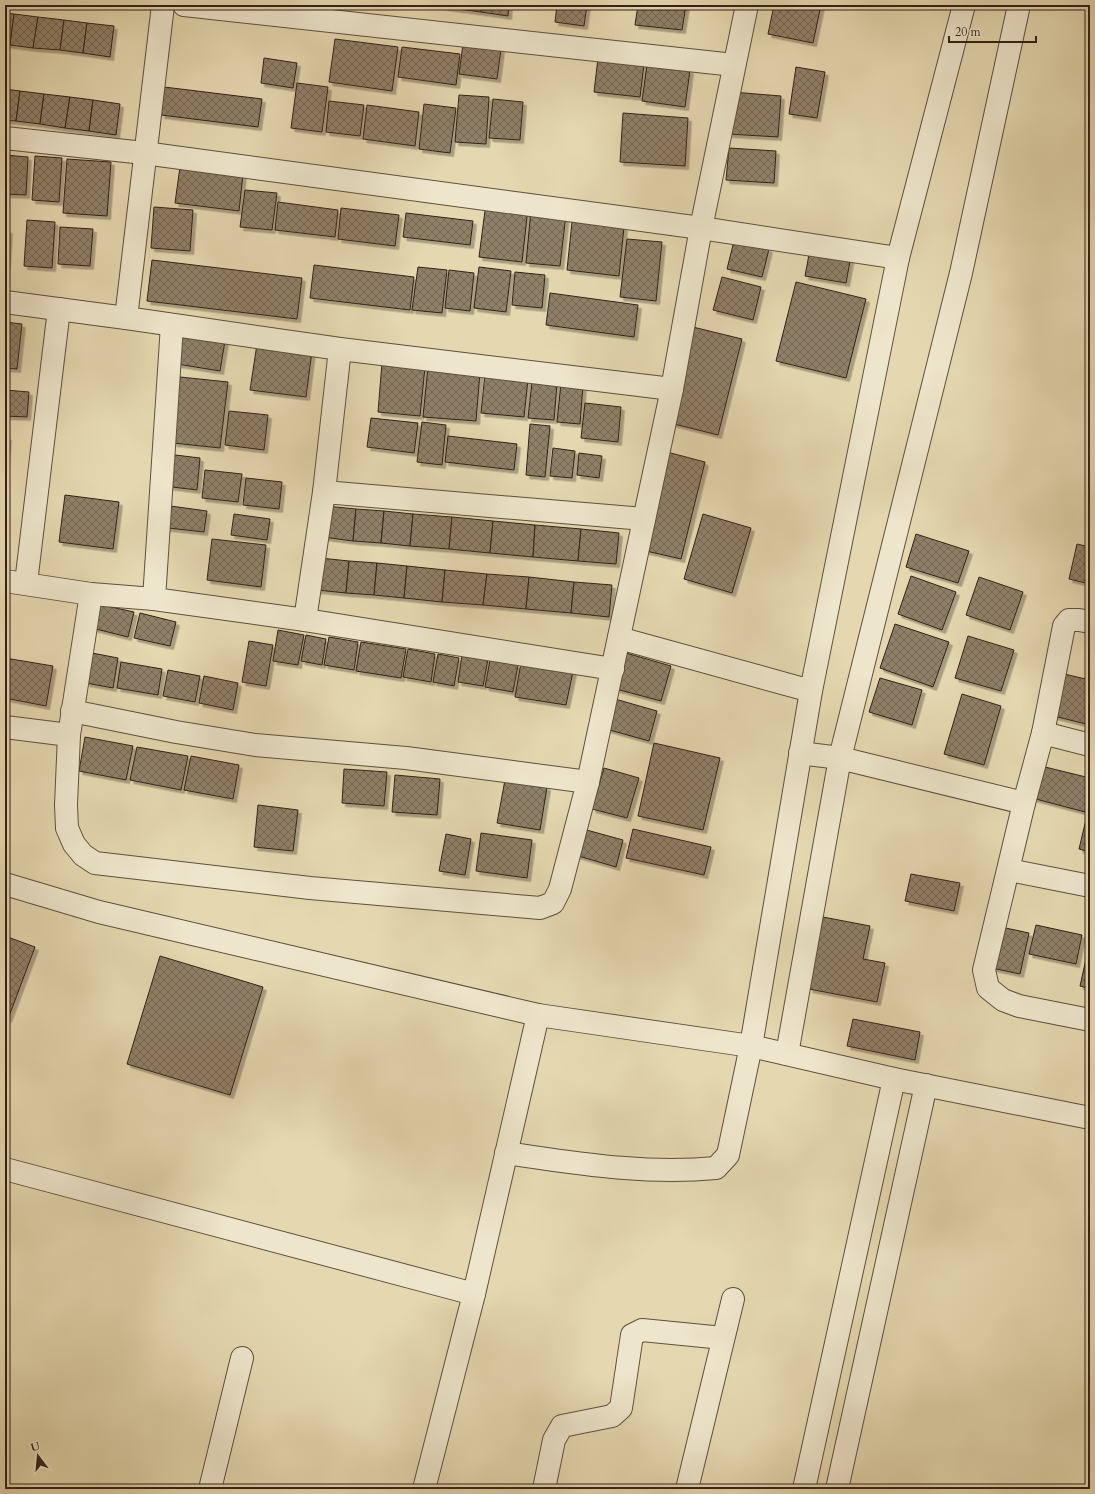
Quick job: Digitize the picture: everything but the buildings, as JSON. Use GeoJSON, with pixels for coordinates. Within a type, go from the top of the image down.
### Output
{"type":"FeatureCollection","features":[{"type":"Feature","properties":{"kind":"street"},"geometry":{"type":"LineString","coordinates":[[126,318],[144,153],[163,5]]}},
{"type":"Feature","properties":{"kind":"street"},"geometry":{"type":"LineString","coordinates":[[184,5],[734,65]]}},
{"type":"Feature","properties":{"kind":"street"},"geometry":{"type":"LineString","coordinates":[[91,594],[69,735],[66,805],[67,828],[74,844],[83,854],[95,863],[310,888],[540,908],[553,902],[560,889],[588,782],[672,389],[701,228],[734,65],[748,5]]}},
{"type":"Feature","properties":{"kind":"street"},"geometry":{"type":"LineString","coordinates":[[506,1153],[603,1167],[689,1170],[716,1168],[728,1155],[751,1046],[811,690],[898,258],[964,5]]}},
{"type":"Feature","properties":{"kind":"street"},"geometry":{"type":"LineString","coordinates":[[786,1054],[840,758],[961,273],[1018,5]]}},
{"type":"Feature","properties":{"kind":"street"},"geometry":{"type":"LineString","coordinates":[[5,138],[144,153],[701,228],[898,258]]}},
{"type":"Feature","properties":{"kind":"street"},"geometry":{"type":"LineString","coordinates":[[5,302],[340,349],[672,389]]}},
{"type":"Feature","properties":{"kind":"street"},"geometry":{"type":"LineString","coordinates":[[59,309],[15,582],[91,594],[154,599],[305,620],[612,669]]}},
{"type":"Feature","properties":{"kind":"street"},"geometry":{"type":"LineString","coordinates":[[154,599],[172,325]]}},
{"type":"Feature","properties":{"kind":"street"},"geometry":{"type":"LineString","coordinates":[[305,620],[324,492],[340,349]]}},
{"type":"Feature","properties":{"kind":"street"},"geometry":{"type":"LineString","coordinates":[[324,492],[644,519]]}},
{"type":"Feature","properties":{"kind":"street"},"geometry":{"type":"LineString","coordinates":[[1090,622],[1069,620],[1064,626],[1043,733],[1024,802],[984,970],[988,988],[1003,1000],[1019,1006],[1090,1020]]}},
{"type":"Feature","properties":{"kind":"street"},"geometry":{"type":"LineString","coordinates":[[619,638],[811,690]]}},
{"type":"Feature","properties":{"kind":"street"},"geometry":{"type":"LineString","coordinates":[[72,711],[176,732],[255,745],[406,758],[588,782]]}},
{"type":"Feature","properties":{"kind":"street"},"geometry":{"type":"LineString","coordinates":[[5,727],[69,735]]}},
{"type":"Feature","properties":{"kind":"street"},"geometry":{"type":"LineString","coordinates":[[1043,733],[1090,745]]}},
{"type":"Feature","properties":{"kind":"street"},"geometry":{"type":"LineString","coordinates":[[800,752],[840,758],[1024,802]]}},
{"type":"Feature","properties":{"kind":"street"},"geometry":{"type":"LineString","coordinates":[[1009,870],[1090,886]]}},
{"type":"Feature","properties":{"kind":"street"},"geometry":{"type":"LineString","coordinates":[[5,884],[99,912],[538,1015],[751,1046],[894,1079],[1090,1118]]}},
{"type":"Feature","properties":{"kind":"street"},"geometry":{"type":"LineString","coordinates":[[424,1489],[474,1294],[538,1015]]}},
{"type":"Feature","properties":{"kind":"street"},"geometry":{"type":"LineString","coordinates":[[804,1489],[894,1079]]}},
{"type":"Feature","properties":{"kind":"street"},"geometry":{"type":"LineString","coordinates":[[837,1489],[926,1085]]}},
{"type":"Feature","properties":{"kind":"street"},"geometry":{"type":"LineString","coordinates":[[5,1169],[474,1294]]}},
{"type":"Feature","properties":{"kind":"street"},"geometry":{"type":"LineString","coordinates":[[687,1489],[733,1299]]}},
{"type":"Feature","properties":{"kind":"street"},"geometry":{"type":"LineString","coordinates":[[544,1489],[554,1440],[562,1426],[612,1416],[620,1408],[632,1335],[642,1330],[723,1338]]}},
{"type":"Feature","properties":{"kind":"street"},"geometry":{"type":"LineString","coordinates":[[210,1489],[242,1358]]}}]}
